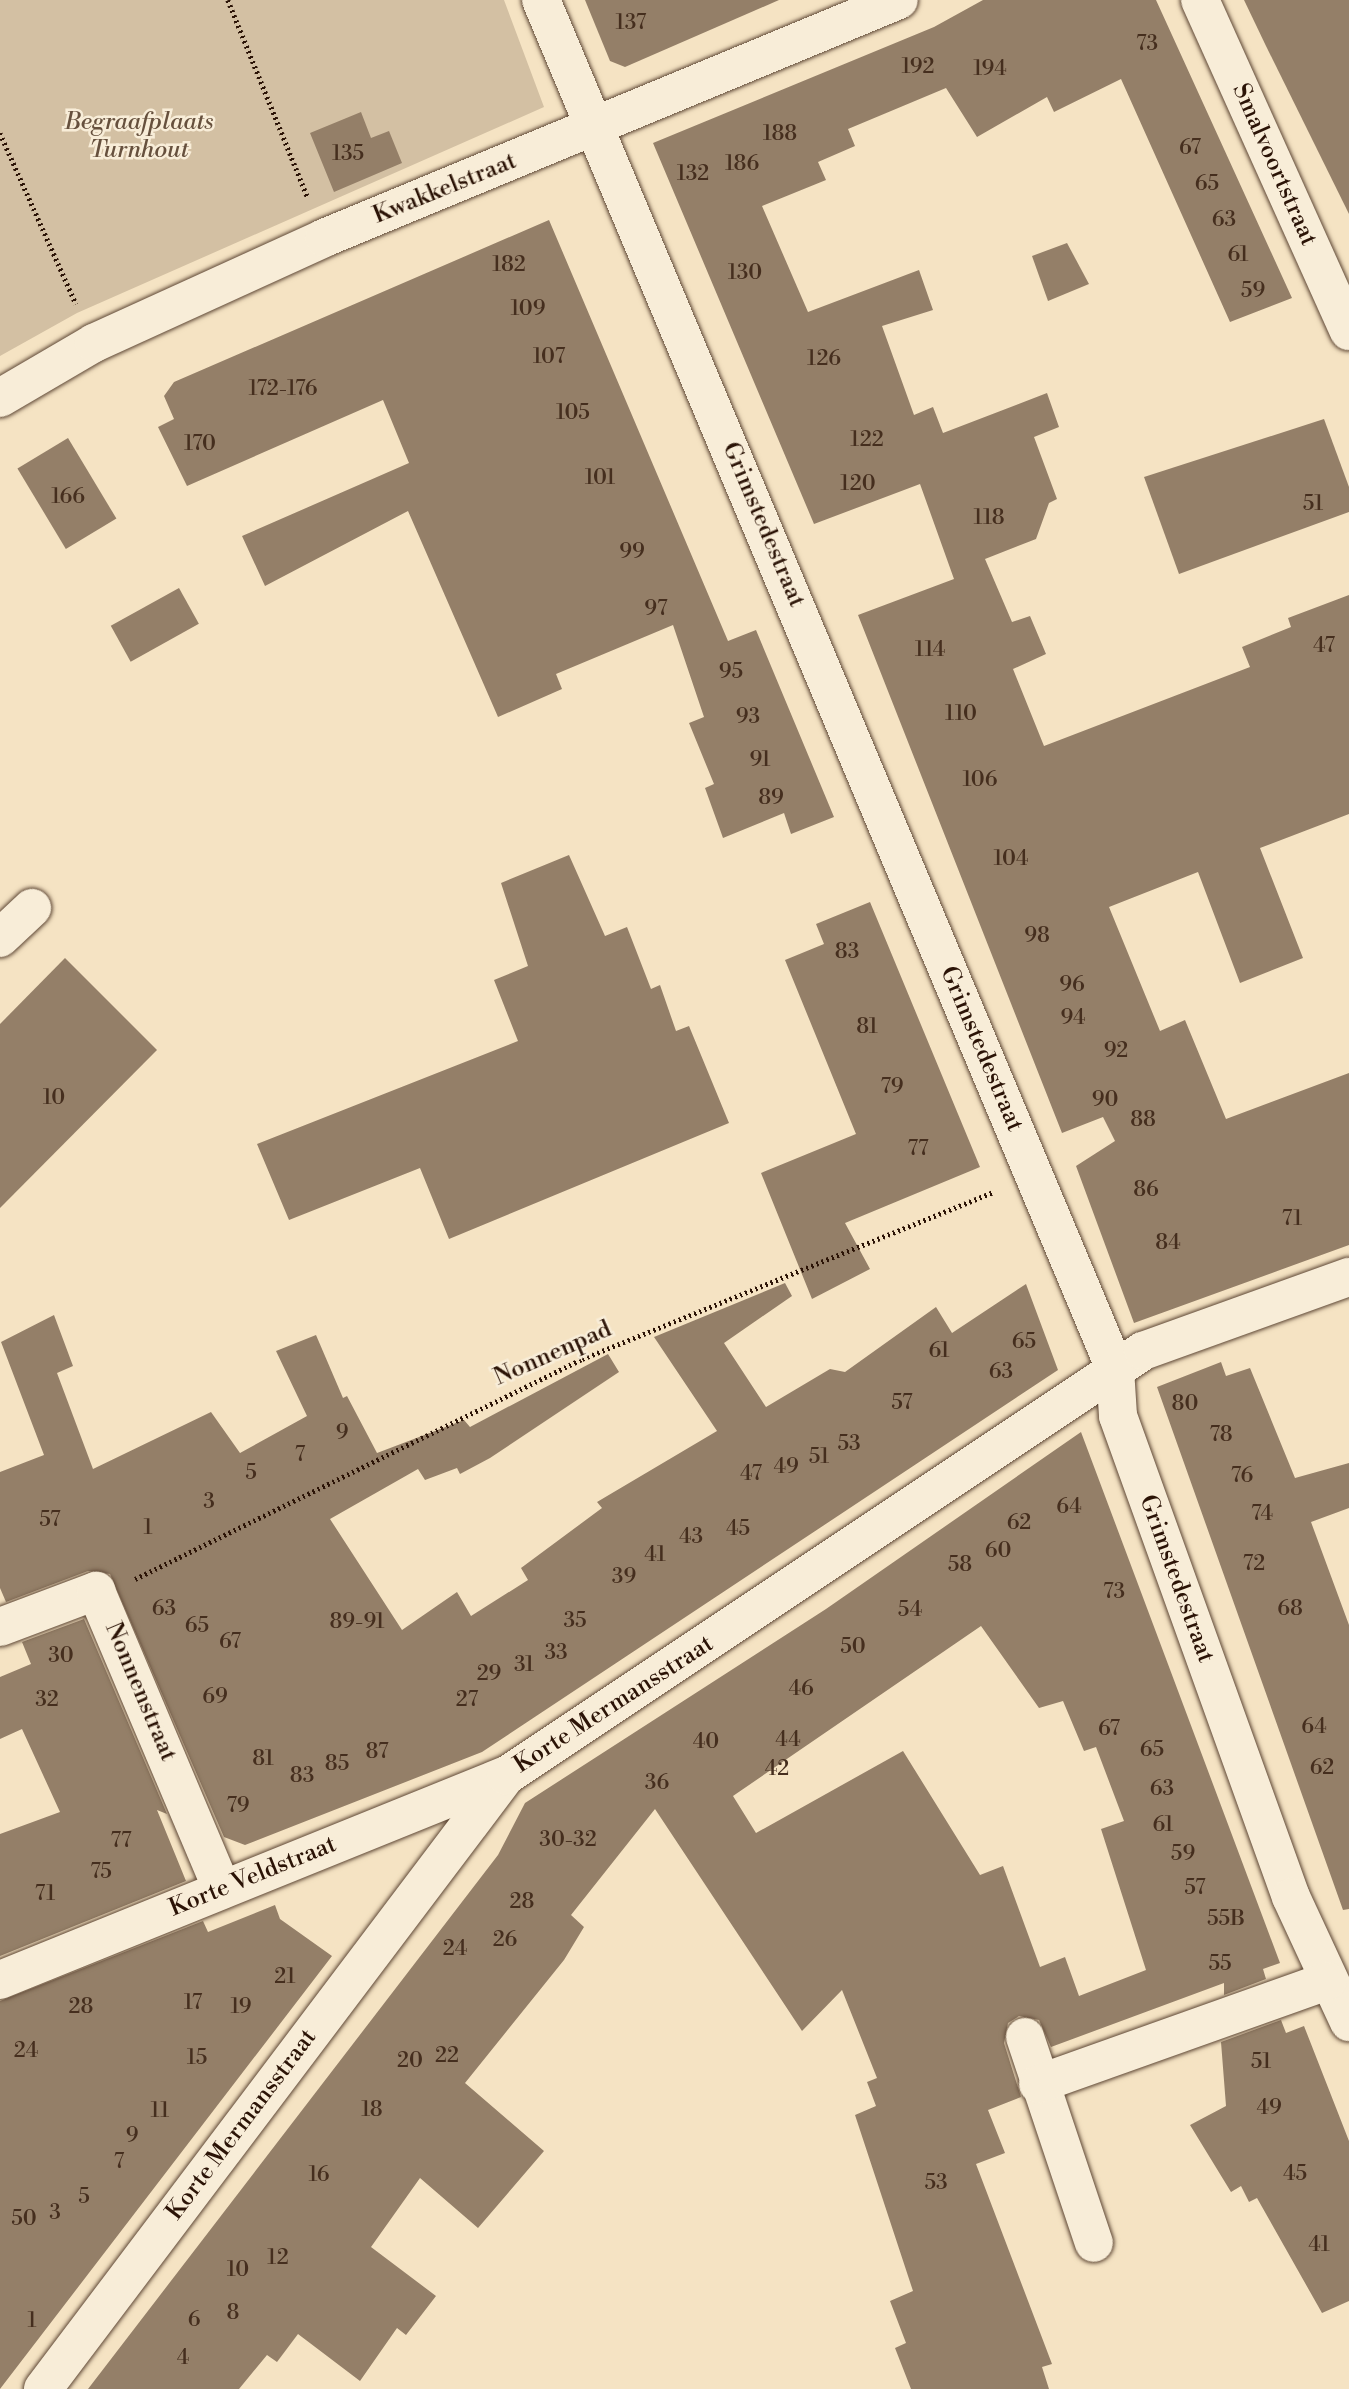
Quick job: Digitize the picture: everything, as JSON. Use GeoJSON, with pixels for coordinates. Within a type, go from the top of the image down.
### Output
{"type":"FeatureCollection","features":[{"type":"Feature","properties":{"kind":"street","name":"Grimstedestraat"},"geometry":{"type":"LineString","coordinates":[[541,0],[1115,1369],[1118,1416],[1327,1981],[1349,2022]]}},
{"type":"Feature","properties":{"kind":"street","name":"Kwakkelstraat"},"geometry":{"type":"LineString","coordinates":[[0,398],[94,343],[324,238],[596,129],[899,0]]}},
{"type":"Feature","properties":{"kind":"street","name":"Smalvoortstraat"},"geometry":{"type":"LineString","coordinates":[[1200,0],[1349,331]]}},
{"type":"Feature","properties":{"kind":"street"},"geometry":{"type":"LineString","coordinates":[[0,938],[32,908]]}},
{"type":"Feature","properties":{"kind":"street","name":"Korte Mermansstraat"},"geometry":{"type":"LineString","coordinates":[[43,2389],[506,1776],[1143,1351],[1349,1277]]}},
{"type":"Feature","properties":{"kind":"street","name":"Nonnenstraat"},"geometry":{"type":"LineString","coordinates":[[0,1627],[96,1591],[222,1889]]}},
{"type":"Feature","properties":{"kind":"street","name":"Korte Veldstraat"},"geometry":{"type":"LineString","coordinates":[[0,1980],[506,1776]]}},
{"type":"Feature","properties":{"kind":"street"},"geometry":{"type":"LineString","coordinates":[[1038,2084],[1327,1981]]}},
{"type":"Feature","properties":{"kind":"street"},"geometry":{"type":"LineString","coordinates":[[1025,2037],[1038,2084],[1094,2243]]}},
{"type":"Feature","properties":{"kind":"path"},"geometry":{"type":"LineString","coordinates":[[228,0],[324,238]]}},
{"type":"Feature","properties":{"kind":"path"},"geometry":{"type":"LineString","coordinates":[[0,133],[94,343]]}},
{"type":"Feature","properties":{"kind":"path","name":"Nonnenpad"},"geometry":{"type":"LineString","coordinates":[[100,1597],[582,1359],[1035,1176]]}},
{"type":"Feature","properties":{"kind":"green space","name":"Begraafplaats Turnhout"},"geometry":{"type":"Polygon","coordinates":[[[0,0],[504,0],[544,107],[77,313],[0,356],[0,0]]]}},
{"type":"Feature","properties":{"kind":"building"},"geometry":{"type":"Polygon","coordinates":[[[585,0],[779,0],[625,67],[610,61],[585,0]]]}},
{"type":"Feature","properties":{"kind":"building"},"geometry":{"type":"Polygon","coordinates":[[[983,0],[1156,0],[1292,298],[1230,322],[1121,79],[1054,112],[1047,97],[977,137],[946,88],[848,129],[855,146],[818,162],[826,180],[762,206],[808,312],[919,270],[933,310],[882,326],[914,415],[933,407],[943,433],[1047,393],[1059,427],[1034,437],[1057,499],[1049,503],[1036,539],[985,559],[1012,622],[1030,616],[1046,654],[1013,669],[1044,746],[1250,667],[1242,647],[1291,627],[1288,618],[1349,595],[1349,814],[1260,848],[1303,958],[1240,983],[1198,872],[1109,907],[1160,1031],[1185,1020],[1226,1119],[1349,1073],[1349,1245],[1134,1323],[1076,1166],[1115,1141],[1103,1117],[1062,1133],[858,615],[954,579],[920,484],[814,524],[653,143],[934,27],[983,0]]]}},
{"type":"Feature","properties":{"kind":"building"},"geometry":{"type":"Polygon","coordinates":[[[1244,0],[1349,0],[1349,214],[1266,46],[1244,0]]]}},
{"type":"Feature","properties":{"kind":"building"},"geometry":{"type":"Polygon","coordinates":[[[361,112],[371,138],[389,131],[402,163],[334,192],[310,133],[361,112]]]}},
{"type":"Feature","properties":{"kind":"building"},"geometry":{"type":"Polygon","coordinates":[[[549,220],[728,641],[756,630],[834,817],[791,834],[784,813],[723,838],[705,788],[714,784],[689,723],[704,717],[673,625],[556,674],[562,689],[498,717],[408,511],[265,586],[242,536],[409,463],[383,400],[187,486],[158,427],[174,419],[164,396],[174,382],[549,220]]]}},
{"type":"Feature","properties":{"kind":"building"},"geometry":{"type":"Polygon","coordinates":[[[1067,243],[1089,284],[1048,301],[1032,256],[1067,243]]]}},
{"type":"Feature","properties":{"kind":"building"},"geometry":{"type":"Polygon","coordinates":[[[1324,419],[1349,487],[1349,512],[1179,574],[1144,477],[1324,419]]]}},
{"type":"Feature","properties":{"kind":"building"},"geometry":{"type":"Polygon","coordinates":[[[68,438],[116,519],[66,549],[17,468],[68,438]]]}},
{"type":"Feature","properties":{"kind":"building"},"geometry":{"type":"Polygon","coordinates":[[[179,588],[199,624],[131,662],[111,626],[179,588]]]}},
{"type":"Feature","properties":{"kind":"building"},"geometry":{"type":"Polygon","coordinates":[[[569,855],[605,936],[627,927],[651,989],[660,985],[676,1031],[689,1026],[729,1123],[449,1239],[420,1168],[289,1220],[257,1144],[518,1041],[494,980],[528,966],[501,883],[569,855]]]}},
{"type":"Feature","properties":{"kind":"building"},"geometry":{"type":"Polygon","coordinates":[[[870,902],[980,1167],[845,1223],[870,1269],[812,1299],[761,1173],[856,1134],[785,960],[824,944],[816,924],[870,902]]]}},
{"type":"Feature","properties":{"kind":"building"},"geometry":{"type":"Polygon","coordinates":[[[65,958],[157,1050],[0,1208],[0,1024],[65,958]]]}},
{"type":"Feature","properties":{"kind":"building"},"geometry":{"type":"Polygon","coordinates":[[[785,1283],[792,1296],[724,1343],[766,1407],[830,1369],[845,1372],[936,1307],[952,1333],[1026,1284],[1058,1370],[482,1752],[245,1845],[224,1837],[110,1574],[88,1571],[6,1602],[0,1588],[0,1472],[44,1455],[1,1342],[54,1315],[73,1366],[57,1373],[93,1469],[211,1412],[240,1453],[307,1416],[276,1351],[316,1335],[343,1398],[347,1396],[377,1453],[464,1420],[470,1427],[608,1354],[619,1372],[490,1458],[460,1474],[457,1468],[425,1480],[418,1469],[330,1519],[402,1630],[457,1592],[471,1616],[528,1580],[521,1568],[602,1508],[597,1502],[717,1431],[654,1337],[785,1283]]]}},
{"type":"Feature","properties":{"kind":"building"},"geometry":{"type":"Polygon","coordinates":[[[1221,1362],[1226,1376],[1250,1368],[1295,1478],[1349,1463],[1349,1508],[1311,1522],[1349,1625],[1349,1909],[1343,1910],[1157,1387],[1221,1362]]]}},
{"type":"Feature","properties":{"kind":"building"},"geometry":{"type":"Polygon","coordinates":[[[1081,1432],[1280,1963],[1263,1969],[1266,1979],[1224,1995],[1224,1983],[1051,2047],[1039,2020],[1019,2016],[1008,2023],[1004,2043],[1021,2097],[988,2110],[1005,2153],[976,2164],[1052,2364],[1042,2367],[1049,2389],[911,2389],[895,2348],[906,2343],[890,2301],[913,2291],[855,2115],[876,2106],[867,2082],[877,2078],[842,1990],[802,2031],[655,1809],[571,1915],[584,1927],[564,1960],[465,2083],[544,2151],[478,2228],[420,2178],[371,2247],[436,2296],[406,2335],[397,2328],[360,2381],[298,2334],[277,2362],[267,2355],[239,2389],[88,2389],[498,1855],[525,1803],[826,1609],[1081,1432]],[[981,1626],[733,1796],[756,1833],[903,1751],[980,1875],[1003,1866],[1040,1967],[1065,1957],[1079,1996],[1146,1970],[1101,1829],[1124,1821],[1096,1747],[1084,1751],[1063,1701],[1039,1708],[981,1626]]]}},
{"type":"Feature","properties":{"kind":"building"},"geometry":{"type":"Polygon","coordinates":[[[84,1619],[167,1814],[157,1810],[186,1881],[0,1956],[0,1834],[60,1812],[22,1729],[0,1739],[0,1677],[31,1664],[22,1642],[84,1619]]]}},
{"type":"Feature","properties":{"kind":"building"},"geometry":{"type":"Polygon","coordinates":[[[275,1905],[280,1919],[332,1956],[0,2389],[0,2001],[203,1921],[208,1932],[275,1905]]]}},
{"type":"Feature","properties":{"kind":"building"},"geometry":{"type":"Polygon","coordinates":[[[1281,2020],[1286,2033],[1304,2026],[1349,2141],[1349,2301],[1322,2313],[1257,2198],[1249,2202],[1241,2186],[1231,2192],[1190,2125],[1226,2106],[1221,2042],[1281,2020]]]}}]}
